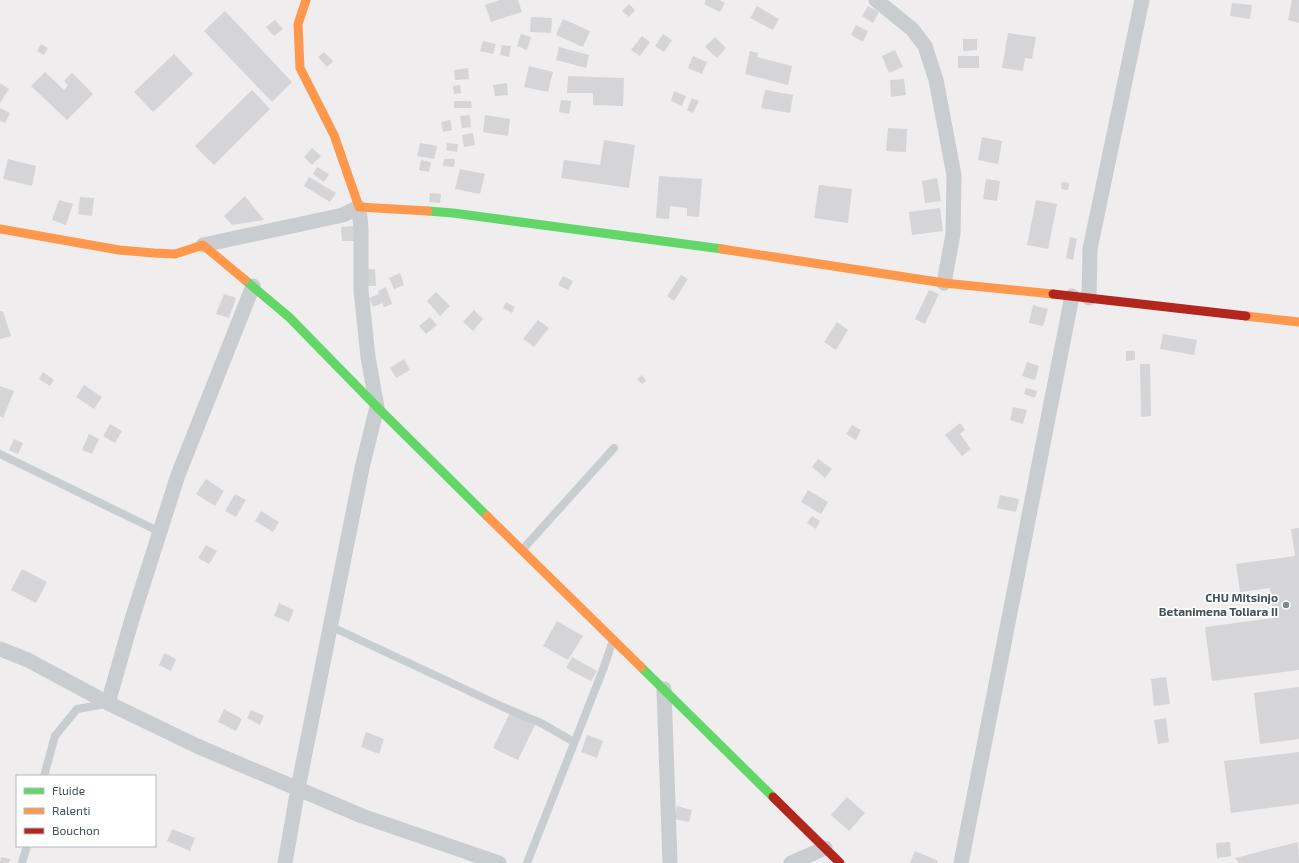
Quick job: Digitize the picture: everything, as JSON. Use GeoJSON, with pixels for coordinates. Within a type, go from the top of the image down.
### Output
{"type":"FeatureCollection","features":[{"type":"Feature","properties":{"kind":"street"},"geometry":{"type":"LineString","coordinates":[[285,863],[298,788],[330,626],[362,468],[377,407],[368,357],[361,290],[361,229],[359,207],[334,135],[300,68],[298,24],[306,0]]}},
{"type":"Feature","properties":{"kind":"street"},"geometry":{"type":"LineString","coordinates":[[876,0],[912,29],[925,46],[936,80],[954,175],[953,234],[944,283]]}},
{"type":"Feature","properties":{"kind":"street"},"geometry":{"type":"LineString","coordinates":[[1089,298],[1090,249],[1142,0]]}},
{"type":"Feature","properties":{"kind":"street"},"geometry":{"type":"LineString","coordinates":[[0,229],[119,250],[175,254],[203,245],[343,215],[359,207],[453,213],[715,248],[944,283],[1299,322]]}},
{"type":"Feature","properties":{"kind":"street"},"geometry":{"type":"LineString","coordinates":[[203,245],[289,317],[377,407],[840,863]]}},
{"type":"Feature","properties":{"kind":"street"},"geometry":{"type":"LineString","coordinates":[[108,703],[132,619],[178,475],[253,286]]}},
{"type":"Feature","properties":{"kind":"street"},"geometry":{"type":"LineString","coordinates":[[961,863],[1072,296]]}},
{"type":"Feature","properties":{"kind":"street"},"geometry":{"type":"LineString","coordinates":[[0,649],[28,660],[108,703],[197,746],[362,816],[499,863]]}},
{"type":"Feature","properties":{"kind":"street"},"geometry":{"type":"LineString","coordinates":[[664,689],[670,863]]}},
{"type":"Feature","properties":{"kind":"street"},"geometry":{"type":"LineString","coordinates":[[791,863],[825,848]]}},
{"type":"Feature","properties":{"kind":"lane"},"geometry":{"type":"LineString","coordinates":[[522,549],[614,448]]}},
{"type":"Feature","properties":{"kind":"lane"},"geometry":{"type":"LineString","coordinates":[[0,454],[160,532]]}},
{"type":"Feature","properties":{"kind":"lane"},"geometry":{"type":"LineString","coordinates":[[330,626],[503,707],[541,723],[574,742]]}},
{"type":"Feature","properties":{"kind":"lane"},"geometry":{"type":"LineString","coordinates":[[527,863],[604,667],[613,639]]}},
{"type":"Feature","properties":{"kind":"lane"},"geometry":{"type":"LineString","coordinates":[[44,775],[55,736],[77,709],[108,703]]}},
{"type":"Feature","properties":{"kind":"lane"},"geometry":{"type":"LineString","coordinates":[[22,863],[27,847]]}},
{"type":"Feature","properties":{"kind":"building"},"geometry":{"type":"Polygon","coordinates":[[[500,0],[518,0],[522,12],[491,22],[485,5],[500,0]]]}},
{"type":"Feature","properties":{"kind":"building"},"geometry":{"type":"Polygon","coordinates":[[[706,0],[719,0],[725,3],[720,12],[704,4],[706,0]]]}},
{"type":"Feature","properties":{"kind":"building"},"geometry":{"type":"Polygon","coordinates":[[[1292,0],[1299,0],[1299,23],[1288,20],[1292,0]]]}},
{"type":"Feature","properties":{"kind":"building"},"geometry":{"type":"Polygon","coordinates":[[[1232,3],[1252,5],[1250,19],[1230,16],[1232,3]]]}},
{"type":"Feature","properties":{"kind":"building"},"geometry":{"type":"Polygon","coordinates":[[[629,4],[635,10],[629,17],[622,11],[629,4]]]}},
{"type":"Feature","properties":{"kind":"building"},"geometry":{"type":"Polygon","coordinates":[[[757,6],[779,19],[773,30],[750,18],[757,6]]]}},
{"type":"Feature","properties":{"kind":"building"},"geometry":{"type":"Polygon","coordinates":[[[868,6],[879,12],[873,23],[862,16],[868,6]]]}},
{"type":"Feature","properties":{"kind":"building"},"geometry":{"type":"Polygon","coordinates":[[[225,11],[292,82],[272,102],[204,31],[225,11]]]}},
{"type":"Feature","properties":{"kind":"building"},"geometry":{"type":"Polygon","coordinates":[[[531,17],[552,18],[551,33],[530,32],[531,17]]]}},
{"type":"Feature","properties":{"kind":"building"},"geometry":{"type":"Polygon","coordinates":[[[563,19],[590,31],[583,47],[556,35],[563,19]]]}},
{"type":"Feature","properties":{"kind":"building"},"geometry":{"type":"Polygon","coordinates":[[[275,20],[283,29],[274,36],[266,27],[275,20]]]}},
{"type":"Feature","properties":{"kind":"building"},"geometry":{"type":"Polygon","coordinates":[[[856,25],[868,31],[863,42],[851,35],[856,25]]]}},
{"type":"Feature","properties":{"kind":"building"},"geometry":{"type":"Polygon","coordinates":[[[1008,33],[1036,37],[1032,59],[1025,58],[1023,71],[1002,68],[1008,33]]]}},
{"type":"Feature","properties":{"kind":"building"},"geometry":{"type":"Polygon","coordinates":[[[521,34],[531,37],[527,50],[517,46],[521,34]]]}},
{"type":"Feature","properties":{"kind":"building"},"geometry":{"type":"Polygon","coordinates":[[[663,34],[672,40],[664,52],[655,46],[663,34]]]}},
{"type":"Feature","properties":{"kind":"building"},"geometry":{"type":"Polygon","coordinates":[[[642,36],[650,42],[640,56],[631,50],[642,36]]]}},
{"type":"Feature","properties":{"kind":"building"},"geometry":{"type":"Polygon","coordinates":[[[715,37],[726,48],[717,58],[705,47],[715,37]]]}},
{"type":"Feature","properties":{"kind":"building"},"geometry":{"type":"Polygon","coordinates":[[[963,39],[977,39],[977,50],[963,51],[963,39]]]}},
{"type":"Feature","properties":{"kind":"building"},"geometry":{"type":"Polygon","coordinates":[[[483,41],[496,44],[493,54],[480,51],[483,41]]]}},
{"type":"Feature","properties":{"kind":"building"},"geometry":{"type":"Polygon","coordinates":[[[41,44],[48,48],[44,55],[37,51],[41,44]]]}},
{"type":"Feature","properties":{"kind":"building"},"geometry":{"type":"Polygon","coordinates":[[[502,45],[511,46],[509,57],[500,55],[502,45]]]}},
{"type":"Feature","properties":{"kind":"building"},"geometry":{"type":"Polygon","coordinates":[[[559,47],[589,55],[586,68],[556,60],[559,47]]]}},
{"type":"Feature","properties":{"kind":"building"},"geometry":{"type":"Polygon","coordinates":[[[895,50],[903,67],[889,73],[882,56],[895,50]]]}},
{"type":"Feature","properties":{"kind":"building"},"geometry":{"type":"Polygon","coordinates":[[[750,51],[758,53],[757,57],[792,66],[788,85],[745,74],[750,51]]]}},
{"type":"Feature","properties":{"kind":"building"},"geometry":{"type":"Polygon","coordinates":[[[324,52],[333,61],[327,67],[318,57],[324,52]]]}},
{"type":"Feature","properties":{"kind":"building"},"geometry":{"type":"Polygon","coordinates":[[[174,54],[193,74],[153,112],[134,92],[174,54]]]}},
{"type":"Feature","properties":{"kind":"building"},"geometry":{"type":"Polygon","coordinates":[[[693,56],[707,62],[702,74],[688,68],[693,56]]]}},
{"type":"Feature","properties":{"kind":"building"},"geometry":{"type":"Polygon","coordinates":[[[958,56],[979,56],[979,68],[958,68],[958,56]]]}},
{"type":"Feature","properties":{"kind":"building"},"geometry":{"type":"Polygon","coordinates":[[[529,66],[553,72],[548,92],[524,87],[529,66]]]}},
{"type":"Feature","properties":{"kind":"building"},"geometry":{"type":"Polygon","coordinates":[[[468,68],[469,79],[455,80],[454,70],[468,68]]]}},
{"type":"Feature","properties":{"kind":"building"},"geometry":{"type":"Polygon","coordinates":[[[45,72],[64,90],[68,85],[64,81],[72,73],[93,94],[67,120],[31,86],[45,72]]]}},
{"type":"Feature","properties":{"kind":"building"},"geometry":{"type":"Polygon","coordinates":[[[568,76],[624,78],[623,106],[593,105],[593,93],[567,93],[568,76]]]}},
{"type":"Feature","properties":{"kind":"building"},"geometry":{"type":"Polygon","coordinates":[[[904,79],[906,95],[891,97],[890,80],[904,79]]]}},
{"type":"Feature","properties":{"kind":"building"},"geometry":{"type":"Polygon","coordinates":[[[0,83],[9,89],[0,103],[0,83]]]}},
{"type":"Feature","properties":{"kind":"building"},"geometry":{"type":"Polygon","coordinates":[[[507,83],[508,95],[495,96],[493,85],[507,83]]]}},
{"type":"Feature","properties":{"kind":"building"},"geometry":{"type":"Polygon","coordinates":[[[460,85],[461,93],[454,94],[453,86],[460,85]]]}},
{"type":"Feature","properties":{"kind":"building"},"geometry":{"type":"Polygon","coordinates":[[[252,90],[270,109],[214,165],[195,146],[252,90]]]}},
{"type":"Feature","properties":{"kind":"building"},"geometry":{"type":"Polygon","coordinates":[[[765,90],[793,95],[790,113],[761,108],[765,90]]]}},
{"type":"Feature","properties":{"kind":"building"},"geometry":{"type":"Polygon","coordinates":[[[674,91],[686,96],[682,106],[671,101],[674,91]]]}},
{"type":"Feature","properties":{"kind":"building"},"geometry":{"type":"Polygon","coordinates":[[[692,98],[699,101],[693,113],[687,110],[692,98]]]}},
{"type":"Feature","properties":{"kind":"building"},"geometry":{"type":"Polygon","coordinates":[[[561,100],[571,101],[569,114],[559,112],[561,100]]]}},
{"type":"Feature","properties":{"kind":"building"},"geometry":{"type":"Polygon","coordinates":[[[454,101],[471,101],[472,108],[454,108],[454,101]]]}},
{"type":"Feature","properties":{"kind":"building"},"geometry":{"type":"Polygon","coordinates":[[[0,108],[10,113],[5,123],[0,121],[0,108]]]}},
{"type":"Feature","properties":{"kind":"building"},"geometry":{"type":"Polygon","coordinates":[[[470,115],[471,127],[462,128],[460,116],[470,115]]]}},
{"type":"Feature","properties":{"kind":"building"},"geometry":{"type":"Polygon","coordinates":[[[485,115],[510,119],[508,136],[483,132],[485,115]]]}},
{"type":"Feature","properties":{"kind":"building"},"geometry":{"type":"Polygon","coordinates":[[[450,120],[452,130],[443,132],[441,122],[450,120]]]}},
{"type":"Feature","properties":{"kind":"building"},"geometry":{"type":"Polygon","coordinates":[[[888,128],[907,129],[906,152],[886,151],[888,128]]]}},
{"type":"Feature","properties":{"kind":"building"},"geometry":{"type":"Polygon","coordinates":[[[473,133],[475,145],[464,147],[462,135],[473,133]]]}},
{"type":"Feature","properties":{"kind":"building"},"geometry":{"type":"Polygon","coordinates":[[[982,137],[1002,141],[998,164],[978,160],[982,137]]]}},
{"type":"Feature","properties":{"kind":"building"},"geometry":{"type":"Polygon","coordinates":[[[604,140],[635,145],[629,188],[561,178],[564,160],[600,165],[604,140]]]}},
{"type":"Feature","properties":{"kind":"building"},"geometry":{"type":"Polygon","coordinates":[[[420,143],[437,146],[434,159],[417,156],[420,143]]]}},
{"type":"Feature","properties":{"kind":"building"},"geometry":{"type":"Polygon","coordinates":[[[447,143],[458,144],[457,152],[446,150],[447,143]]]}},
{"type":"Feature","properties":{"kind":"building"},"geometry":{"type":"Polygon","coordinates":[[[312,148],[321,156],[312,165],[304,157],[312,148]]]}},
{"type":"Feature","properties":{"kind":"building"},"geometry":{"type":"Polygon","coordinates":[[[8,159],[36,166],[32,186],[3,179],[8,159]]]}},
{"type":"Feature","properties":{"kind":"building"},"geometry":{"type":"Polygon","coordinates":[[[444,159],[455,159],[454,167],[443,166],[444,159]]]}},
{"type":"Feature","properties":{"kind":"building"},"geometry":{"type":"Polygon","coordinates":[[[421,160],[431,162],[429,172],[419,170],[421,160]]]}},
{"type":"Feature","properties":{"kind":"building"},"geometry":{"type":"Polygon","coordinates":[[[317,167],[329,174],[324,182],[313,174],[317,167]]]}},
{"type":"Feature","properties":{"kind":"building"},"geometry":{"type":"Polygon","coordinates":[[[460,169],[485,174],[480,194],[455,189],[460,169]]]}},
{"type":"Feature","properties":{"kind":"building"},"geometry":{"type":"Polygon","coordinates":[[[659,176],[702,179],[699,217],[687,216],[687,208],[670,206],[669,219],[656,218],[659,176]]]}},
{"type":"Feature","properties":{"kind":"building"},"geometry":{"type":"Polygon","coordinates":[[[309,177],[336,193],[330,202],[304,186],[309,177]]]}},
{"type":"Feature","properties":{"kind":"building"},"geometry":{"type":"Polygon","coordinates":[[[937,178],[941,201],[925,203],[922,181],[937,178]]]}},
{"type":"Feature","properties":{"kind":"building"},"geometry":{"type":"Polygon","coordinates":[[[986,179],[1000,181],[997,201],[983,199],[986,179]]]}},
{"type":"Feature","properties":{"kind":"building"},"geometry":{"type":"Polygon","coordinates":[[[1062,182],[1069,183],[1068,190],[1061,189],[1062,182]]]}},
{"type":"Feature","properties":{"kind":"building"},"geometry":{"type":"Polygon","coordinates":[[[819,185],[852,189],[848,223],[814,218],[819,185]]]}},
{"type":"Feature","properties":{"kind":"building"},"geometry":{"type":"Polygon","coordinates":[[[430,193],[441,194],[440,203],[429,202],[430,193]]]}},
{"type":"Feature","properties":{"kind":"building"},"geometry":{"type":"Polygon","coordinates":[[[245,196],[264,220],[232,225],[224,216],[245,196]]]}},
{"type":"Feature","properties":{"kind":"building"},"geometry":{"type":"Polygon","coordinates":[[[80,197],[94,198],[92,216],[78,214],[80,197]]]}},
{"type":"Feature","properties":{"kind":"building"},"geometry":{"type":"Polygon","coordinates":[[[59,200],[73,204],[66,225],[52,220],[59,200]]]}},
{"type":"Feature","properties":{"kind":"building"},"geometry":{"type":"Polygon","coordinates":[[[1036,200],[1057,204],[1048,249],[1027,245],[1036,200]]]}},
{"type":"Feature","properties":{"kind":"building"},"geometry":{"type":"Polygon","coordinates":[[[940,208],[943,231],[912,235],[909,212],[940,208]]]}},
{"type":"Feature","properties":{"kind":"building"},"geometry":{"type":"Polygon","coordinates":[[[355,226],[355,241],[342,241],[341,227],[355,226]]]}},
{"type":"Feature","properties":{"kind":"building"},"geometry":{"type":"Polygon","coordinates":[[[1070,237],[1077,239],[1073,260],[1066,258],[1070,237]]]}},
{"type":"Feature","properties":{"kind":"building"},"geometry":{"type":"Polygon","coordinates":[[[366,269],[375,269],[376,286],[366,286],[366,269]]]}},
{"type":"Feature","properties":{"kind":"building"},"geometry":{"type":"Polygon","coordinates":[[[400,273],[404,285],[394,289],[389,278],[400,273]]]}},
{"type":"Feature","properties":{"kind":"building"},"geometry":{"type":"Polygon","coordinates":[[[681,275],[688,279],[674,301],[667,296],[681,275]]]}},
{"type":"Feature","properties":{"kind":"building"},"geometry":{"type":"Polygon","coordinates":[[[563,276],[573,281],[568,290],[558,285],[563,276]]]}},
{"type":"Feature","properties":{"kind":"building"},"geometry":{"type":"Polygon","coordinates":[[[386,287],[392,304],[384,307],[382,303],[373,307],[369,298],[379,294],[378,291],[386,287]]]}},
{"type":"Feature","properties":{"kind":"building"},"geometry":{"type":"Polygon","coordinates":[[[929,290],[939,294],[925,324],[915,319],[929,290]]]}},
{"type":"Feature","properties":{"kind":"building"},"geometry":{"type":"Polygon","coordinates":[[[436,292],[450,306],[440,316],[427,301],[436,292]]]}},
{"type":"Feature","properties":{"kind":"building"},"geometry":{"type":"Polygon","coordinates":[[[224,294],[236,298],[229,318],[216,314],[224,294]]]}},
{"type":"Feature","properties":{"kind":"building"},"geometry":{"type":"Polygon","coordinates":[[[506,302],[515,307],[512,313],[503,308],[506,302]]]}},
{"type":"Feature","properties":{"kind":"building"},"geometry":{"type":"Polygon","coordinates":[[[1033,305],[1048,309],[1043,326],[1029,323],[1033,305]]]}},
{"type":"Feature","properties":{"kind":"building"},"geometry":{"type":"Polygon","coordinates":[[[474,310],[483,319],[473,331],[463,322],[474,310]]]}},
{"type":"Feature","properties":{"kind":"building"},"geometry":{"type":"Polygon","coordinates":[[[0,311],[3,311],[11,336],[0,339],[0,311]]]}},
{"type":"Feature","properties":{"kind":"building"},"geometry":{"type":"Polygon","coordinates":[[[430,317],[437,325],[426,334],[419,326],[430,317]]]}},
{"type":"Feature","properties":{"kind":"building"},"geometry":{"type":"Polygon","coordinates":[[[538,320],[549,328],[534,347],[523,339],[538,320]]]}},
{"type":"Feature","properties":{"kind":"building"},"geometry":{"type":"Polygon","coordinates":[[[837,322],[848,330],[836,350],[824,342],[837,322]]]}},
{"type":"Feature","properties":{"kind":"building"},"geometry":{"type":"Polygon","coordinates":[[[1163,334],[1197,340],[1194,355],[1160,349],[1163,334]]]}},
{"type":"Feature","properties":{"kind":"building"},"geometry":{"type":"Polygon","coordinates":[[[1126,351],[1135,351],[1135,360],[1126,361],[1126,351]]]}},
{"type":"Feature","properties":{"kind":"building"},"geometry":{"type":"Polygon","coordinates":[[[404,359],[410,370],[396,378],[390,368],[404,359]]]}},
{"type":"Feature","properties":{"kind":"building"},"geometry":{"type":"Polygon","coordinates":[[[1027,362],[1039,366],[1035,380],[1022,376],[1027,362]]]}},
{"type":"Feature","properties":{"kind":"building"},"geometry":{"type":"Polygon","coordinates":[[[1140,364],[1150,364],[1151,416],[1141,417],[1140,364]]]}},
{"type":"Feature","properties":{"kind":"building"},"geometry":{"type":"Polygon","coordinates":[[[43,372],[54,380],[50,386],[39,379],[43,372]]]}},
{"type":"Feature","properties":{"kind":"building"},"geometry":{"type":"Polygon","coordinates":[[[642,375],[646,381],[642,384],[637,379],[642,375]]]}},
{"type":"Feature","properties":{"kind":"building"},"geometry":{"type":"Polygon","coordinates":[[[84,385],[102,397],[94,409],[76,397],[84,385]]]}},
{"type":"Feature","properties":{"kind":"building"},"geometry":{"type":"Polygon","coordinates":[[[0,386],[14,391],[3,418],[0,416],[0,386]]]}},
{"type":"Feature","properties":{"kind":"building"},"geometry":{"type":"Polygon","coordinates":[[[1026,388],[1037,391],[1035,398],[1024,394],[1026,388]]]}},
{"type":"Feature","properties":{"kind":"building"},"geometry":{"type":"Polygon","coordinates":[[[1013,407],[1027,410],[1023,424],[1010,420],[1013,407]]]}},
{"type":"Feature","properties":{"kind":"building"},"geometry":{"type":"Polygon","coordinates":[[[960,423],[965,430],[960,434],[971,449],[962,456],[945,435],[960,423]]]}},
{"type":"Feature","properties":{"kind":"building"},"geometry":{"type":"Polygon","coordinates":[[[110,424],[122,431],[115,443],[103,436],[110,424]]]}},
{"type":"Feature","properties":{"kind":"building"},"geometry":{"type":"Polygon","coordinates":[[[852,425],[861,430],[856,440],[846,434],[852,425]]]}},
{"type":"Feature","properties":{"kind":"building"},"geometry":{"type":"Polygon","coordinates":[[[89,434],[99,439],[92,454],[82,450],[89,434]]]}},
{"type":"Feature","properties":{"kind":"building"},"geometry":{"type":"Polygon","coordinates":[[[14,439],[23,443],[18,454],[9,450],[14,439]]]}},
{"type":"Feature","properties":{"kind":"building"},"geometry":{"type":"Polygon","coordinates":[[[818,459],[832,469],[825,478],[812,467],[818,459]]]}},
{"type":"Feature","properties":{"kind":"building"},"geometry":{"type":"Polygon","coordinates":[[[206,479],[224,491],[215,506],[196,494],[206,479]]]}},
{"type":"Feature","properties":{"kind":"building"},"geometry":{"type":"Polygon","coordinates":[[[808,490],[828,502],[821,514],[801,502],[808,490]]]}},
{"type":"Feature","properties":{"kind":"building"},"geometry":{"type":"Polygon","coordinates":[[[235,494],[246,500],[236,517],[225,511],[235,494]]]}},
{"type":"Feature","properties":{"kind":"building"},"geometry":{"type":"Polygon","coordinates":[[[1000,495],[1019,499],[1016,512],[997,508],[1000,495]]]}},
{"type":"Feature","properties":{"kind":"building"},"geometry":{"type":"Polygon","coordinates":[[[261,511],[279,522],[273,532],[255,521],[261,511]]]}},
{"type":"Feature","properties":{"kind":"building"},"geometry":{"type":"Polygon","coordinates":[[[812,516],[820,521],[816,529],[807,523],[812,516]]]}},
{"type":"Feature","properties":{"kind":"building","name":"CHU Mitsinjo Betanimena Toliara II"},"geometry":{"type":"Polygon","coordinates":[[[1299,528],[1299,670],[1212,681],[1205,627],[1274,618],[1270,588],[1240,592],[1236,564],[1295,556],[1291,529],[1299,528]]]}},
{"type":"Feature","properties":{"kind":"building"},"geometry":{"type":"Polygon","coordinates":[[[206,545],[217,551],[209,564],[198,558],[206,545]]]}},
{"type":"Feature","properties":{"kind":"building"},"geometry":{"type":"Polygon","coordinates":[[[22,569],[47,582],[36,603],[11,590],[22,569]]]}},
{"type":"Feature","properties":{"kind":"building"},"geometry":{"type":"Polygon","coordinates":[[[279,603],[294,610],[289,622],[274,616],[279,603]]]}},
{"type":"Feature","properties":{"kind":"building"},"geometry":{"type":"Polygon","coordinates":[[[557,621],[583,636],[568,660],[543,646],[557,621]]]}},
{"type":"Feature","properties":{"kind":"building"},"geometry":{"type":"Polygon","coordinates":[[[164,653],[176,659],[171,671],[159,665],[164,653]]]}},
{"type":"Feature","properties":{"kind":"building"},"geometry":{"type":"Polygon","coordinates":[[[572,657],[597,671],[591,681],[566,668],[572,657]]]}},
{"type":"Feature","properties":{"kind":"building"},"geometry":{"type":"Polygon","coordinates":[[[1166,677],[1170,704],[1154,706],[1151,679],[1166,677]]]}},
{"type":"Feature","properties":{"kind":"building"},"geometry":{"type":"Polygon","coordinates":[[[1299,687],[1299,739],[1260,744],[1254,693],[1299,687]]]}},
{"type":"Feature","properties":{"kind":"building"},"geometry":{"type":"Polygon","coordinates":[[[224,709],[242,719],[236,731],[218,722],[224,709]]]}},
{"type":"Feature","properties":{"kind":"building"},"geometry":{"type":"Polygon","coordinates":[[[251,710],[264,716],[260,725],[247,718],[251,710]]]}},
{"type":"Feature","properties":{"kind":"building"},"geometry":{"type":"Polygon","coordinates":[[[510,713],[535,725],[518,760],[493,748],[510,713]]]}},
{"type":"Feature","properties":{"kind":"building"},"geometry":{"type":"Polygon","coordinates":[[[1166,718],[1169,742],[1158,744],[1154,720],[1166,718]]]}},
{"type":"Feature","properties":{"kind":"building"},"geometry":{"type":"Polygon","coordinates":[[[366,732],[384,739],[379,754],[361,747],[366,732]]]}},
{"type":"Feature","properties":{"kind":"building"},"geometry":{"type":"Polygon","coordinates":[[[587,735],[603,741],[597,758],[581,752],[587,735]]]}},
{"type":"Feature","properties":{"kind":"building"},"geometry":{"type":"Polygon","coordinates":[[[1299,752],[1299,804],[1231,813],[1224,761],[1299,752]]]}},
{"type":"Feature","properties":{"kind":"building"},"geometry":{"type":"Polygon","coordinates":[[[847,797],[865,813],[849,831],[831,815],[847,797]]]}},
{"type":"Feature","properties":{"kind":"building"},"geometry":{"type":"Polygon","coordinates":[[[677,806],[692,810],[689,822],[674,819],[677,806]]]}},
{"type":"Feature","properties":{"kind":"building"},"geometry":{"type":"Polygon","coordinates":[[[172,829],[195,838],[190,851],[167,841],[172,829]]]}},
{"type":"Feature","properties":{"kind":"building"},"geometry":{"type":"Polygon","coordinates":[[[1230,842],[1231,856],[1217,858],[1216,843],[1230,842]]]}},
{"type":"Feature","properties":{"kind":"building"},"geometry":{"type":"Polygon","coordinates":[[[1298,842],[1299,863],[1239,863],[1235,858],[1298,842]]]}},
{"type":"Feature","properties":{"kind":"building"},"geometry":{"type":"Polygon","coordinates":[[[915,851],[938,861],[937,863],[910,863],[915,851]]]}},
{"type":"Feature","properties":{"kind":"building"},"geometry":{"type":"Polygon","coordinates":[[[1,857],[10,859],[9,863],[0,863],[1,857]]]}},
{"type":"Feature","properties":{"kind":"traffic: fast"},"geometry":{"type":"LineString","coordinates":[[428,211],[453,213],[722,249]]}},
{"type":"Feature","properties":{"kind":"traffic: fast"},"geometry":{"type":"LineString","coordinates":[[245,280],[289,317],[487,516]]}},
{"type":"Feature","properties":{"kind":"traffic: fast"},"geometry":{"type":"LineString","coordinates":[[641,667],[773,797]]}},
{"type":"Feature","properties":{"kind":"traffic: slow"},"geometry":{"type":"LineString","coordinates":[[306,0],[298,24],[300,68],[334,135],[359,207],[428,211]]}},
{"type":"Feature","properties":{"kind":"traffic: slow"},"geometry":{"type":"LineString","coordinates":[[0,229],[119,250],[154,253],[175,254],[203,245],[245,280]]}},
{"type":"Feature","properties":{"kind":"traffic: slow"},"geometry":{"type":"LineString","coordinates":[[722,249],[944,283],[1053,294]]}},
{"type":"Feature","properties":{"kind":"traffic: slow"},"geometry":{"type":"LineString","coordinates":[[1246,316],[1299,322]]}},
{"type":"Feature","properties":{"kind":"traffic: slow"},"geometry":{"type":"LineString","coordinates":[[487,516],[641,667]]}},
{"type":"Feature","properties":{"kind":"traffic: jam"},"geometry":{"type":"LineString","coordinates":[[1053,294],[1246,316]]}},
{"type":"Feature","properties":{"kind":"traffic: jam"},"geometry":{"type":"LineString","coordinates":[[773,797],[840,863]]}},
{"type":"Feature","properties":{"kind":"place","name":"CHU Mitsinjo Betanimena Toliara II"},"geometry":{"type":"Point","coordinates":[1286,605]}}]}
